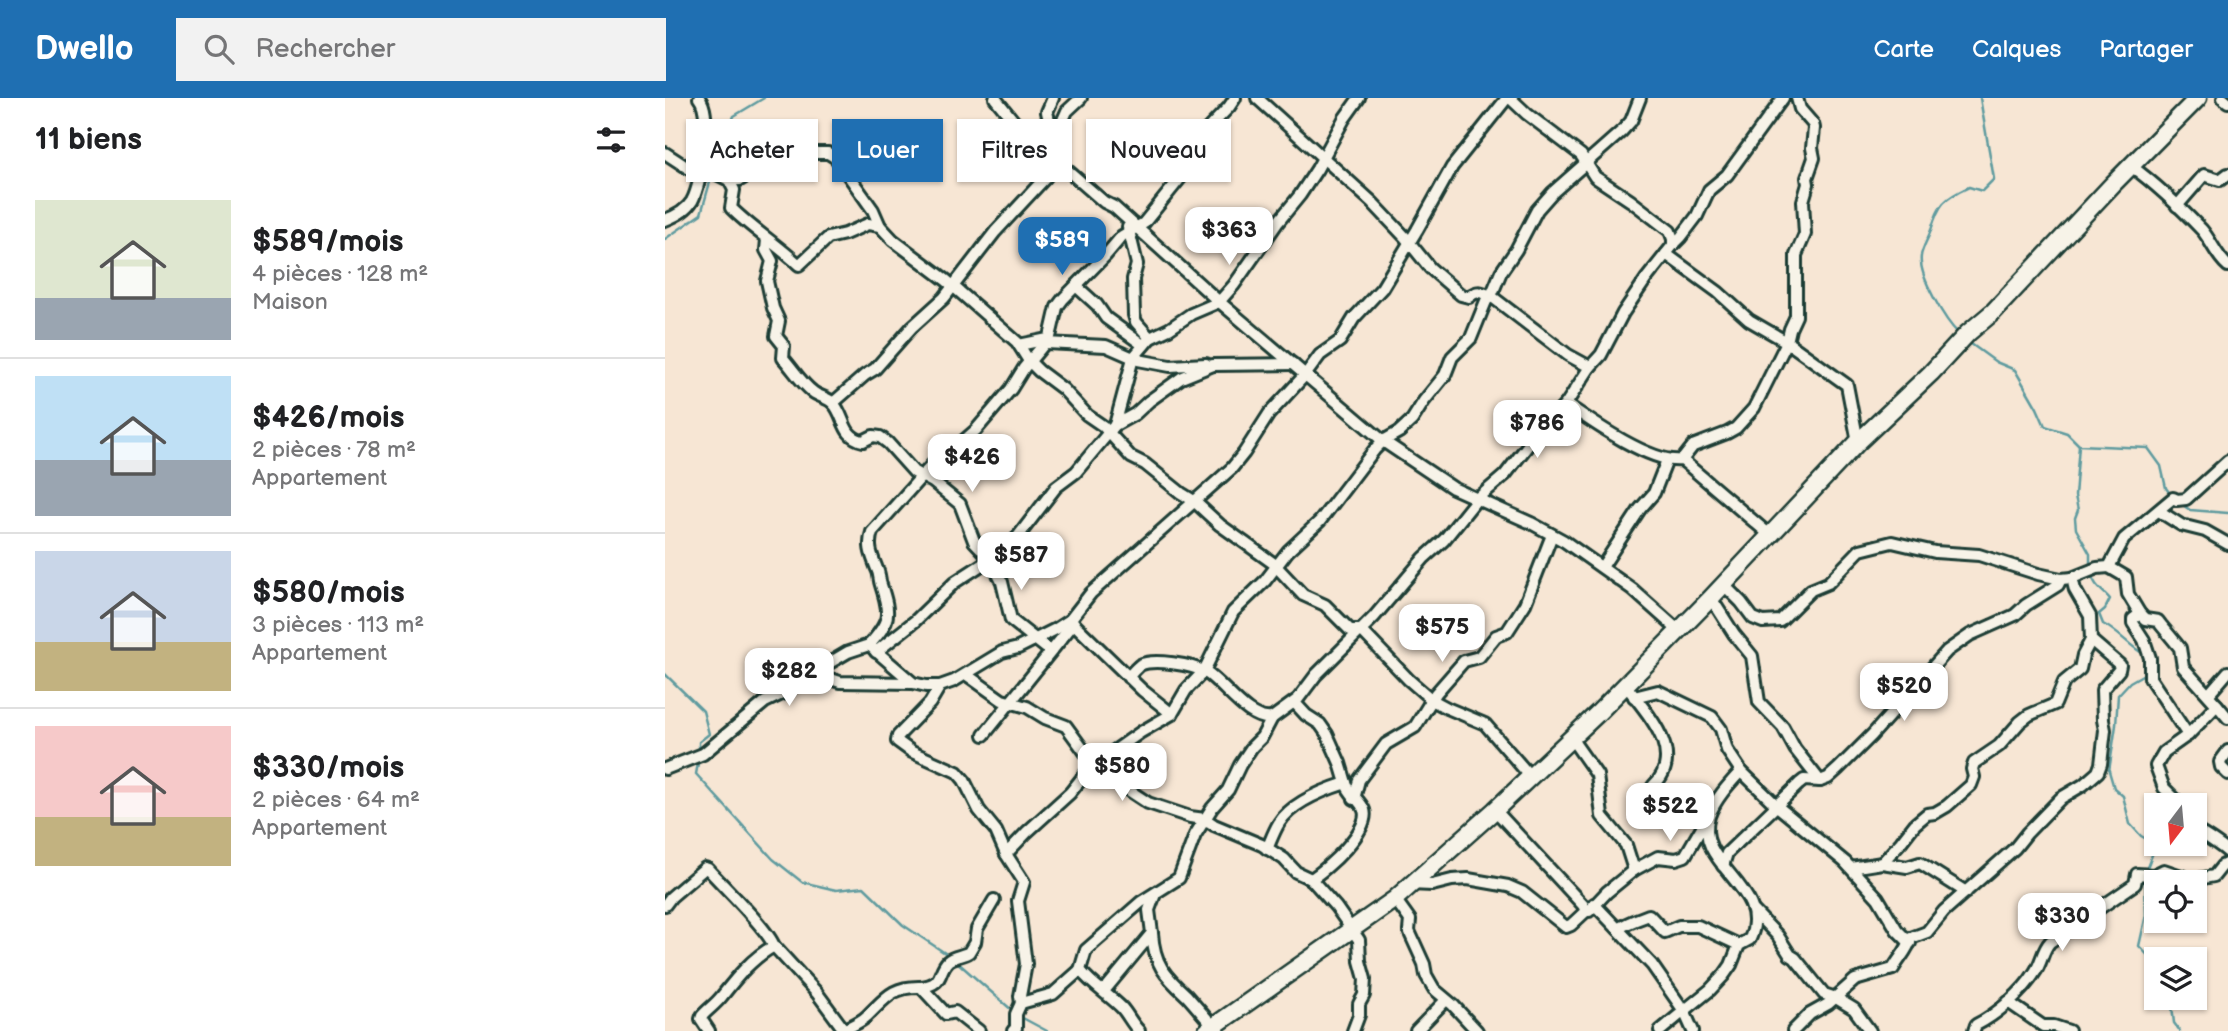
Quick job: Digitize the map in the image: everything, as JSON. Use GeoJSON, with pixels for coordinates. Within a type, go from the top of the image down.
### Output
{"type":"FeatureCollection","features":[{"type":"Feature","properties":{"kind":"highway"},"geometry":{"type":"LineString","coordinates":[[1215,1028],[1395,900],[1571,738],[1630,691],[1679,631],[1858,442],[1993,312],[2199,98]]}},
{"type":"Feature","properties":{"kind":"street"},"geometry":{"type":"LineString","coordinates":[[699,98],[703,103],[704,119]]}},
{"type":"Feature","properties":{"kind":"street"},"geometry":{"type":"LineString","coordinates":[[995,98],[1012,119]]}},
{"type":"Feature","properties":{"kind":"street"},"geometry":{"type":"LineString","coordinates":[[1049,119],[1047,113],[1053,98]]}},
{"type":"Feature","properties":{"kind":"street"},"geometry":{"type":"LineString","coordinates":[[1063,119],[1067,111],[1081,98]]}},
{"type":"Feature","properties":{"kind":"street"},"geometry":{"type":"LineString","coordinates":[[873,649],[889,608],[879,572],[870,553],[869,540],[878,524],[944,453],[976,430],[1011,389],[1029,361],[1047,341],[1057,307],[1118,239],[1137,228],[1182,176],[1202,135],[1235,98]]}},
{"type":"Feature","properties":{"kind":"street"},"geometry":{"type":"LineString","coordinates":[[1257,98],[1372,202],[1426,264],[1461,295],[1469,297],[1473,293],[1481,292],[1491,296],[1569,355],[1590,367]]}},
{"type":"Feature","properties":{"kind":"street"},"geometry":{"type":"LineString","coordinates":[[1112,429],[1133,358],[1147,342],[1191,314],[1219,302],[1243,275],[1278,222],[1300,195],[1343,119],[1359,98]]}},
{"type":"Feature","properties":{"kind":"street"},"geometry":{"type":"LineString","coordinates":[[984,735],[1072,622],[1091,593],[1232,468],[1269,414],[1306,374],[1319,355],[1340,341],[1355,318],[1382,288],[1457,159],[1509,98],[1571,147],[1595,177],[1631,201],[1669,232],[1673,239],[1669,250]]}},
{"type":"Feature","properties":{"kind":"street"},"geometry":{"type":"LineString","coordinates":[[1006,854],[1027,831],[1070,793],[1084,774],[1141,732],[1172,714],[1189,686],[1204,671],[1233,612],[1277,568],[1288,551],[1320,521],[1368,457],[1383,441],[1412,420],[1445,375],[1452,357],[1471,338],[1486,301],[1537,210],[1628,124],[1640,98]]}},
{"type":"Feature","properties":{"kind":"street"},"geometry":{"type":"LineString","coordinates":[[1682,460],[1693,446],[1736,428],[1751,411],[1787,342],[1797,313],[1796,255],[1805,234],[1803,201],[1814,158],[1814,125],[1800,109],[1797,98]]}},
{"type":"Feature","properties":{"kind":"street"},"geometry":{"type":"LineString","coordinates":[[2223,98],[2228,102]]}},
{"type":"Feature","properties":{"kind":"street"},"geometry":{"type":"LineString","coordinates":[[1021,1003],[1053,994],[1080,971],[1086,950],[1141,902],[1179,878],[1190,845],[1205,819],[1228,790],[1240,765],[1262,737],[1272,718],[1295,703],[1316,675],[1407,580],[1476,500],[1505,475],[1532,440],[1566,404],[1601,355],[1629,304],[1697,216],[1709,190],[1727,174],[1780,99]]}},
{"type":"Feature","properties":{"kind":"street"},"geometry":{"type":"LineString","coordinates":[[665,153],[686,167]]}},
{"type":"Feature","properties":{"kind":"street"},"geometry":{"type":"LineString","coordinates":[[818,153],[828,153],[836,158],[873,210],[880,226],[902,249],[946,280],[1017,342],[1029,361],[1045,377],[1063,389],[1087,415],[1112,429],[1132,457],[1145,464],[1277,568],[1303,595],[1325,605],[1350,630],[1361,630],[1432,700],[1485,724],[1530,776]]}},
{"type":"Feature","properties":{"kind":"street"},"geometry":{"type":"LineString","coordinates":[[2131,166],[2152,182],[2204,233],[2219,259],[2228,266]]}},
{"type":"Feature","properties":{"kind":"street"},"geometry":{"type":"LineString","coordinates":[[2177,206],[2204,175],[2220,180],[2228,174]]}},
{"type":"Feature","properties":{"kind":"street"},"geometry":{"type":"LineString","coordinates":[[1072,175],[1125,217],[1219,302],[1383,441],[1423,466],[1438,479],[1476,500],[1531,523],[1602,567],[1632,589],[1679,631]]}},
{"type":"Feature","properties":{"kind":"street"},"geometry":{"type":"LineString","coordinates":[[665,220],[680,213],[690,204],[698,182]]}},
{"type":"Feature","properties":{"kind":"street"},"geometry":{"type":"LineString","coordinates":[[730,182],[734,190],[731,208],[800,265],[828,238],[868,225],[880,226]]}},
{"type":"Feature","properties":{"kind":"street"},"geometry":{"type":"LineString","coordinates":[[833,403],[875,369],[912,327],[934,309],[995,232],[1041,182]]}},
{"type":"Feature","properties":{"kind":"street"},"geometry":{"type":"LineString","coordinates":[[1137,228],[1132,246],[1137,264],[1133,279],[1134,315],[1147,342]]}},
{"type":"Feature","properties":{"kind":"street"},"geometry":{"type":"LineString","coordinates":[[767,240],[766,250],[772,261],[767,281],[779,321],[776,336],[784,346],[782,356],[808,388],[833,403],[846,429],[854,438],[863,442],[873,436],[880,437],[920,477],[933,482],[960,504],[974,541],[990,558],[1004,589],[1011,620],[1050,651]]}},
{"type":"Feature","properties":{"kind":"street"},"geometry":{"type":"LineString","coordinates":[[1669,250],[1749,320],[1787,342],[1847,386],[1858,442]]}},
{"type":"Feature","properties":{"kind":"street"},"geometry":{"type":"LineString","coordinates":[[1076,286],[1107,317],[1147,342]]}},
{"type":"Feature","properties":{"kind":"street"},"geometry":{"type":"LineString","coordinates":[[1019,345],[1047,341],[1106,346],[1133,358],[1170,366],[1198,363],[1293,364]]}},
{"type":"Feature","properties":{"kind":"street"},"geometry":{"type":"LineString","coordinates":[[665,769],[703,754],[765,702],[786,692],[848,652],[873,649],[915,621],[955,582],[1006,550],[1056,487],[1076,472],[1112,429],[1132,417],[1181,378],[1213,365]]}},
{"type":"Feature","properties":{"kind":"street"},"geometry":{"type":"LineString","coordinates":[[1566,404],[1608,432],[1667,460],[1682,460],[1771,536]]}},
{"type":"Feature","properties":{"kind":"street"},"geometry":{"type":"LineString","coordinates":[[1602,567],[1640,509],[1654,494],[1667,460]]}},
{"type":"Feature","properties":{"kind":"street"},"geometry":{"type":"LineString","coordinates":[[2109,567],[2124,539],[2173,498],[2186,499],[2228,461]]}},
{"type":"Feature","properties":{"kind":"street"},"geometry":{"type":"LineString","coordinates":[[2159,511],[2181,525],[2205,531],[2228,544]]}},
{"type":"Feature","properties":{"kind":"street"},"geometry":{"type":"LineString","coordinates":[[1354,799],[1359,780],[1386,744],[1415,727],[1444,682],[1458,671],[1464,661],[1479,656],[1496,636],[1507,632],[1525,604],[1552,535]]}},
{"type":"Feature","properties":{"kind":"street"},"geometry":{"type":"LineString","coordinates":[[1724,585],[1753,618],[1763,622],[1780,621],[1811,590],[1828,583],[1860,550],[1892,542],[1935,552],[1979,555],[2038,574],[2067,578],[2090,616],[2091,640],[2083,655],[2080,669],[2064,682],[2056,704],[2029,715],[1999,746],[1975,763],[1971,785],[1947,806],[1927,814],[1915,824],[1882,863]]}},
{"type":"Feature","properties":{"kind":"street"},"geometry":{"type":"LineString","coordinates":[[1723,866],[1727,853],[1736,843],[1802,781],[1828,778],[1852,755],[1947,651],[1970,635],[2015,615],[2067,578],[2091,570],[2109,567],[2126,577],[2128,594],[2140,614],[2145,619],[2158,621],[2180,648],[2183,667],[2228,718]]}},
{"type":"Feature","properties":{"kind":"street"},"geometry":{"type":"LineString","coordinates":[[1711,598],[1752,656],[1759,702],[1783,727],[1795,749],[1820,781]]}},
{"type":"Feature","properties":{"kind":"street"},"geometry":{"type":"LineString","coordinates":[[2140,614],[2132,621],[2144,640],[2150,659],[2150,678],[2188,735]]}},
{"type":"Feature","properties":{"kind":"street"},"geometry":{"type":"LineString","coordinates":[[813,673],[840,682],[940,686],[967,675],[1002,652],[1018,648],[1072,622]]}},
{"type":"Feature","properties":{"kind":"street"},"geometry":{"type":"LineString","coordinates":[[1072,622],[1159,706],[1172,714]]}},
{"type":"Feature","properties":{"kind":"street"},"geometry":{"type":"LineString","coordinates":[[1797,1030],[1810,1014],[1836,998],[1859,978],[1893,969],[1913,937],[1927,932],[1944,911],[2015,848],[2061,798],[2083,785],[2100,769],[2105,730],[2102,690],[2119,670],[2120,665],[2091,640]]}},
{"type":"Feature","properties":{"kind":"street"},"geometry":{"type":"LineString","coordinates":[[873,649],[913,683]]}},
{"type":"Feature","properties":{"kind":"street"},"geometry":{"type":"LineString","coordinates":[[1128,677],[1140,666],[1154,663],[1182,665],[1204,671],[1262,718],[1272,718]]}},
{"type":"Feature","properties":{"kind":"street"},"geometry":{"type":"LineString","coordinates":[[2209,694],[2228,672]]}},
{"type":"Feature","properties":{"kind":"street"},"geometry":{"type":"LineString","coordinates":[[967,675],[1008,703],[1027,707],[1066,726],[1081,750],[1096,765],[1110,778],[1148,803],[1190,817],[1205,819],[1267,849],[1284,859],[1296,872],[1311,879],[1353,929],[1360,943],[1360,961],[1365,984],[1353,1031]]}},
{"type":"Feature","properties":{"kind":"street"},"geometry":{"type":"LineString","coordinates":[[940,686],[930,703],[898,736],[897,741],[912,752],[957,772],[979,810],[996,831],[1024,883],[1018,901],[1026,964],[1021,1003],[1013,1031]]}},
{"type":"Feature","properties":{"kind":"street"},"geometry":{"type":"LineString","coordinates":[[1630,691],[1658,691],[1709,715],[1721,729],[1727,751],[1741,771],[1777,806],[1808,829],[1851,868],[1878,898],[1897,930],[1910,943]]}},
{"type":"Feature","properties":{"kind":"street"},"geometry":{"type":"LineString","coordinates":[[1630,691],[1660,734],[1666,750],[1663,774],[1653,786]]}},
{"type":"Feature","properties":{"kind":"street"},"geometry":{"type":"LineString","coordinates":[[1295,703],[1306,715],[1320,724],[1327,734],[1341,764],[1348,792],[1365,813],[1363,823],[1352,840],[1329,866],[1311,879]]}},
{"type":"Feature","properties":{"kind":"street"},"geometry":{"type":"LineString","coordinates":[[2169,793],[2164,788],[2156,766],[2162,755],[2188,735],[2217,705]]}},
{"type":"Feature","properties":{"kind":"street"},"geometry":{"type":"LineString","coordinates":[[1571,738],[1597,775],[1602,816],[1626,845],[1634,870]]}},
{"type":"Feature","properties":{"kind":"street"},"geometry":{"type":"LineString","coordinates":[[2228,751],[2220,762],[2228,774]]}},
{"type":"Feature","properties":{"kind":"street"},"geometry":{"type":"LineString","coordinates":[[1410,884],[1432,885],[1468,879],[1508,886],[1522,892],[1566,927],[1634,870],[1658,858],[1685,856],[1726,788],[1741,771]]}},
{"type":"Feature","properties":{"kind":"street"},"geometry":{"type":"LineString","coordinates":[[1267,849],[1281,820],[1293,809],[1304,801],[1346,783]]}},
{"type":"Feature","properties":{"kind":"street"},"geometry":{"type":"LineString","coordinates":[[1495,810],[1583,905],[1590,907],[1618,929],[1652,965],[1684,1011],[1692,1031]]}},
{"type":"Feature","properties":{"kind":"street"},"geometry":{"type":"LineString","coordinates":[[1710,815],[1707,831],[1712,849],[1723,866],[1734,876],[1754,911],[1778,936],[1790,955],[1822,992],[1857,1012],[1870,1031]]}},
{"type":"Feature","properties":{"kind":"street"},"geometry":{"type":"LineString","coordinates":[[2207,839],[2228,852]]}},
{"type":"Feature","properties":{"kind":"street"},"geometry":{"type":"LineString","coordinates":[[1712,849],[1736,843]]}},
{"type":"Feature","properties":{"kind":"street"},"geometry":{"type":"LineString","coordinates":[[1851,868],[1882,863],[1907,867],[1920,863],[1966,892]]}},
{"type":"Feature","properties":{"kind":"street"},"geometry":{"type":"LineString","coordinates":[[1974,1031],[1977,1024],[2008,1002],[2035,974],[2050,942],[2134,884],[2137,874],[2154,875],[2164,870],[2189,880],[2200,879],[2214,876],[2228,863]]}},
{"type":"Feature","properties":{"kind":"street"},"geometry":{"type":"LineString","coordinates":[[667,897],[707,868],[817,993],[843,1031],[862,1021],[882,999],[892,993],[927,986],[938,980],[949,960],[969,952],[975,942],[977,929],[994,900]]}},
{"type":"Feature","properties":{"kind":"street"},"geometry":{"type":"LineString","coordinates":[[1155,894],[1149,910],[1153,951],[1158,963],[1174,985],[1215,1028]]}},
{"type":"Feature","properties":{"kind":"street"},"geometry":{"type":"LineString","coordinates":[[1395,900],[1410,920],[1409,931],[1424,964],[1427,979],[1477,1031]]}},
{"type":"Feature","properties":{"kind":"street"},"geometry":{"type":"LineString","coordinates":[[1660,1031],[1724,975],[1739,946],[1751,936],[1755,922],[1754,911]]}},
{"type":"Feature","properties":{"kind":"street"},"geometry":{"type":"LineString","coordinates":[[1618,929],[1627,922],[1639,921],[1649,915],[1665,932],[1679,926],[1698,926],[1739,946]]}},
{"type":"Feature","properties":{"kind":"street"},"geometry":{"type":"LineString","coordinates":[[1104,991],[1152,933]]}},
{"type":"Feature","properties":{"kind":"street"},"geometry":{"type":"LineString","coordinates":[[709,1031],[701,1019],[702,1016],[756,957],[774,946]]}},
{"type":"Feature","properties":{"kind":"street"},"geometry":{"type":"LineString","coordinates":[[1080,971],[1124,1010],[1139,1031]]}},
{"type":"Feature","properties":{"kind":"street"},"geometry":{"type":"LineString","coordinates":[[921,987],[946,1014],[954,1012],[979,1031]]}},
{"type":"Feature","properties":{"kind":"street"},"geometry":{"type":"LineString","coordinates":[[1416,1031],[1446,1000]]}},
{"type":"Feature","properties":{"kind":"street"},"geometry":{"type":"LineString","coordinates":[[2008,1002],[2043,1026],[2069,1031]]}},
{"type":"Feature","properties":{"kind":"waterway"},"geometry":{"type":"LineString","coordinates":[[733,119],[764,98]]}},
{"type":"Feature","properties":{"kind":"waterway"},"geometry":{"type":"LineString","coordinates":[[1959,334],[1934,297],[1924,274],[1921,256],[1943,203],[1969,187],[1982,191],[1994,179],[1980,98]]}},
{"type":"Feature","properties":{"kind":"waterway"},"geometry":{"type":"LineString","coordinates":[[665,239],[701,214],[710,182]]}},
{"type":"Feature","properties":{"kind":"waterway"},"geometry":{"type":"LineString","coordinates":[[1967,341],[1996,362],[2015,370],[2045,426],[2067,433],[2079,445],[2148,448],[2161,466],[2166,488],[2171,495]]}},
{"type":"Feature","properties":{"kind":"waterway"},"geometry":{"type":"LineString","coordinates":[[2079,445],[2075,496],[2078,510],[2075,518],[2076,529],[2090,554],[2090,567]]}},
{"type":"Feature","properties":{"kind":"waterway"},"geometry":{"type":"LineString","coordinates":[[2181,504],[2190,510],[2228,513]]}},
{"type":"Feature","properties":{"kind":"waterway"},"geometry":{"type":"LineString","coordinates":[[2091,573],[2096,584],[2110,599],[2099,614],[2103,624],[2145,655]]}},
{"type":"Feature","properties":{"kind":"waterway"},"geometry":{"type":"LineString","coordinates":[[2146,671],[2118,695],[2109,771],[2114,788],[2123,796],[2130,824],[2150,841],[2154,850],[2146,870]]}},
{"type":"Feature","properties":{"kind":"waterway"},"geometry":{"type":"LineString","coordinates":[[665,674],[703,711],[709,734],[699,742],[699,751]]}},
{"type":"Feature","properties":{"kind":"waterway"},"geometry":{"type":"LineString","coordinates":[[699,758],[696,774],[773,859],[802,882],[836,890],[864,887],[903,925],[951,957]]}},
{"type":"Feature","properties":{"kind":"waterway"},"geometry":{"type":"LineString","coordinates":[[2144,924],[2139,946],[2144,951]]}},
{"type":"Feature","properties":{"kind":"waterway"},"geometry":{"type":"LineString","coordinates":[[956,961],[1014,1012]]}},
{"type":"Feature","properties":{"kind":"waterway"},"geometry":{"type":"LineString","coordinates":[[2172,1010],[2174,1023],[2180,1031]]}},
{"type":"Feature","properties":{"kind":"waterway"},"geometry":{"type":"LineString","coordinates":[[1019,1016],[1047,1031]]}}]}
